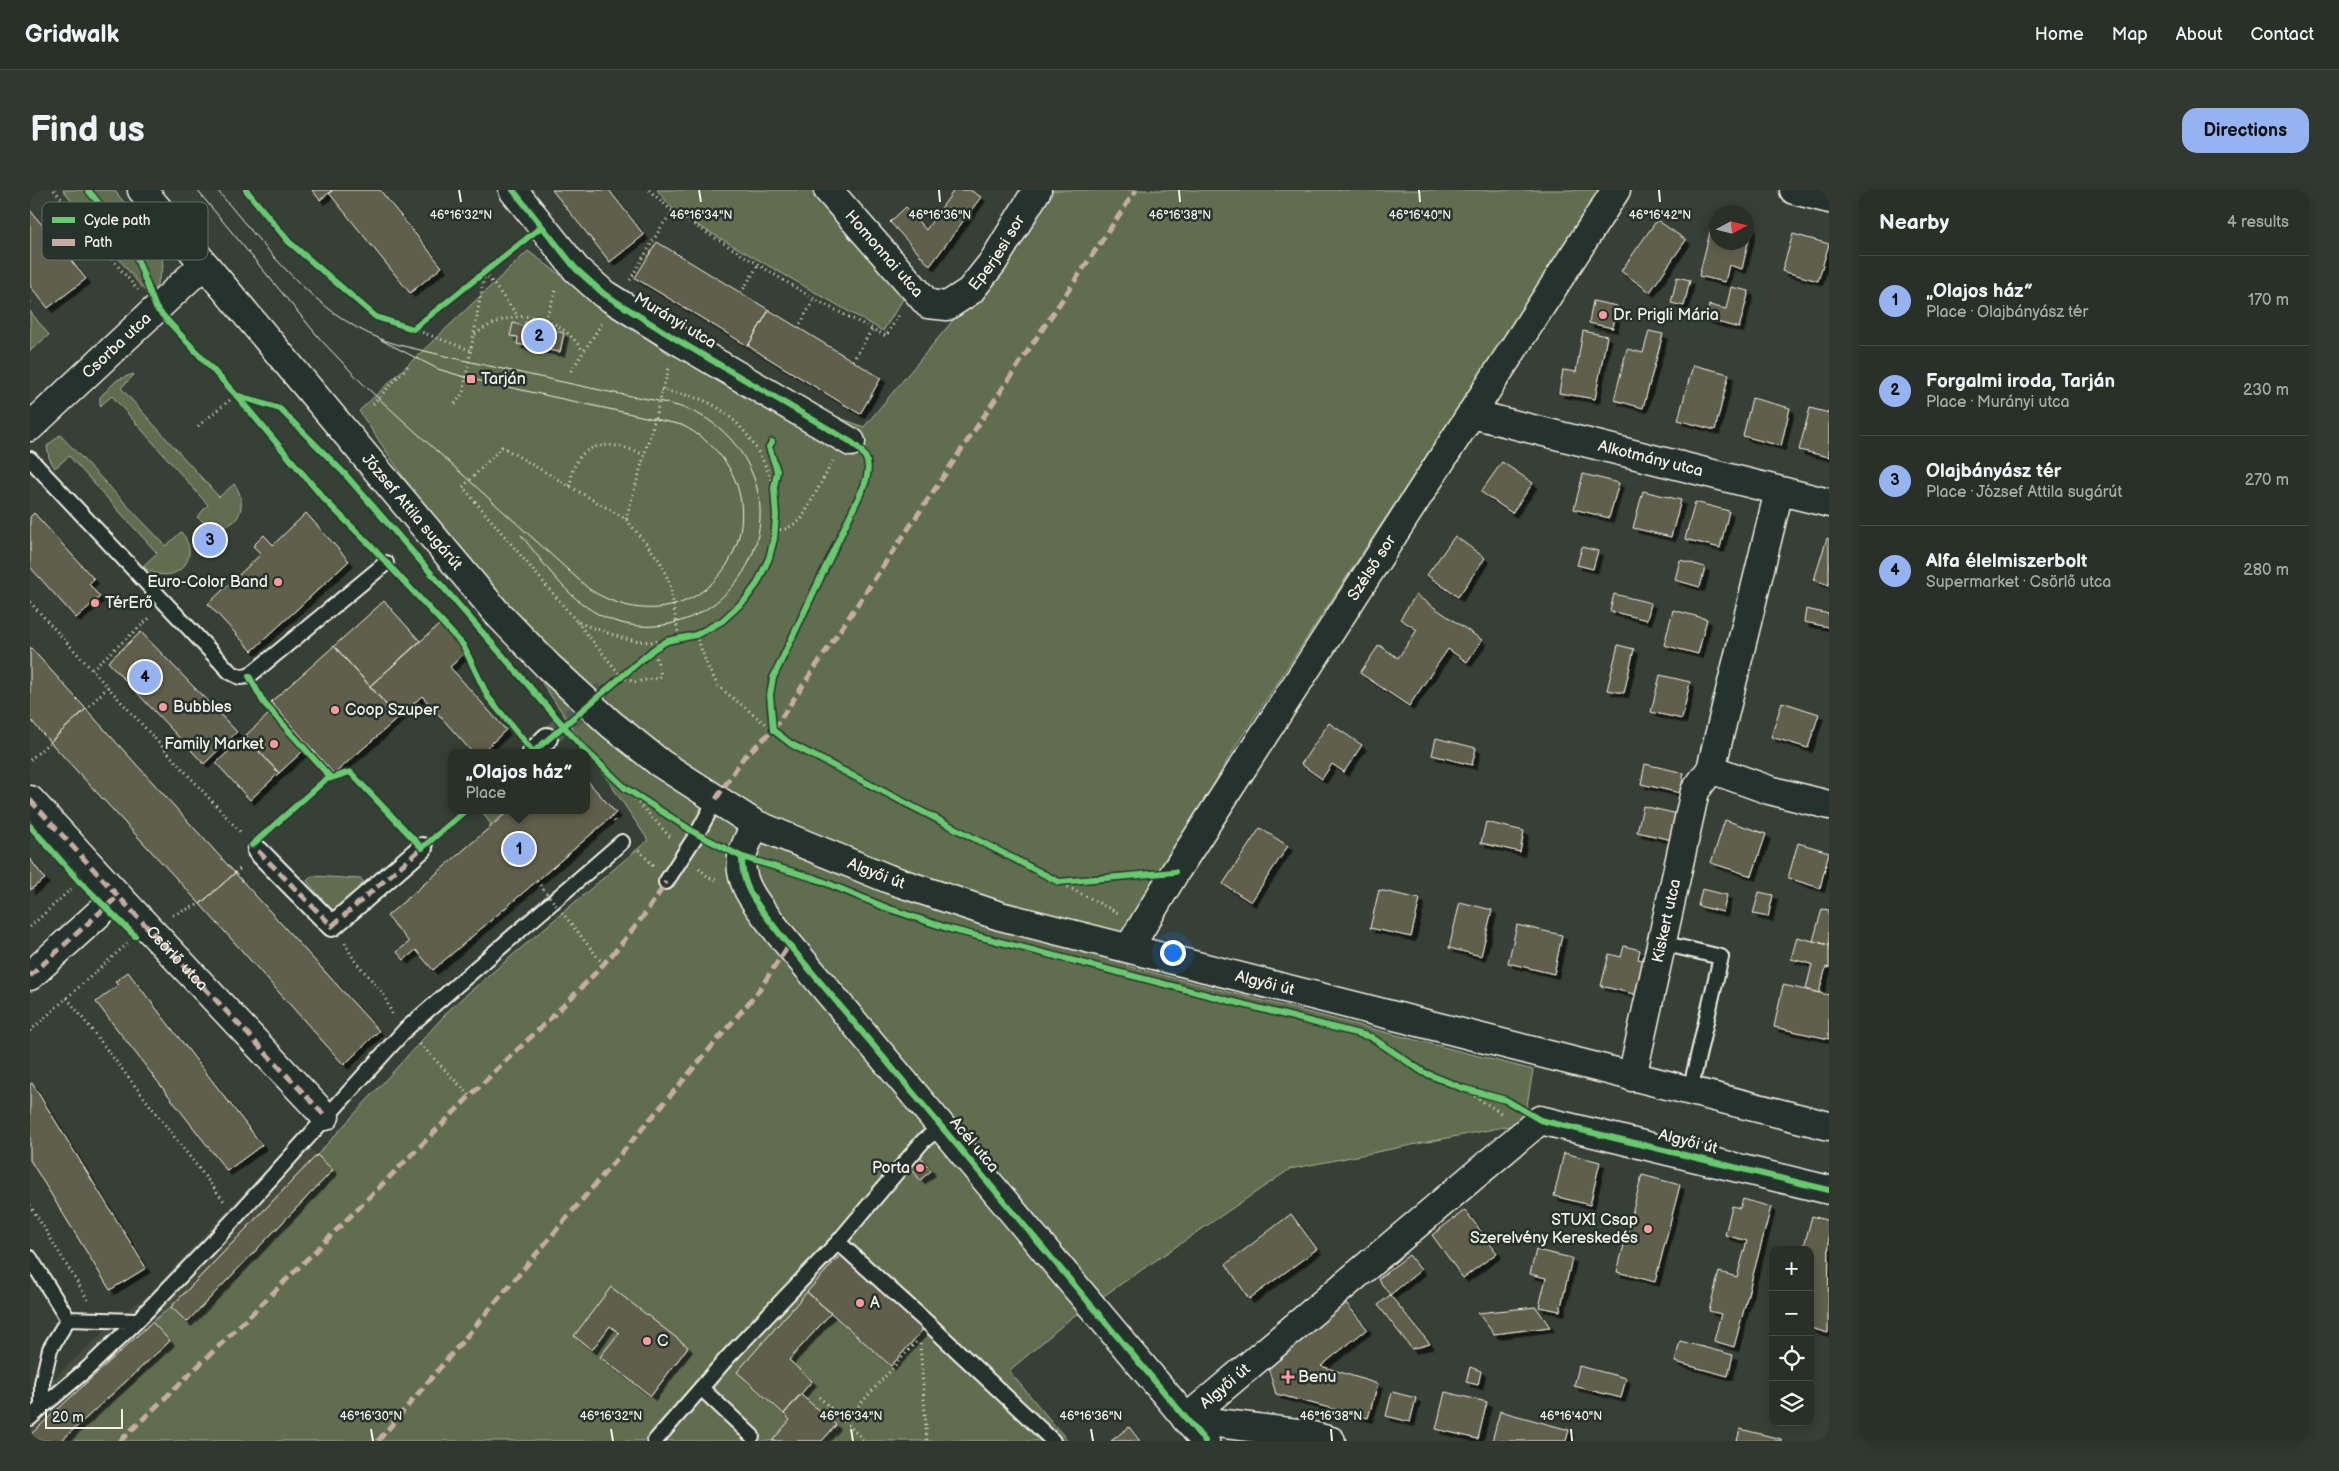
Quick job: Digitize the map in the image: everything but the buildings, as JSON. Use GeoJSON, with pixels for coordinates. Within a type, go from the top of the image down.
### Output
{"type":"FeatureCollection","features":[{"type":"Feature","properties":{"kind":"street","name":"József Attila sugárút"},"geometry":{"type":"LineString","coordinates":[[142,190],[152,202]]}},
{"type":"Feature","properties":{"kind":"street","name":"Murányi utca"},"geometry":{"type":"LineString","coordinates":[[512,190],[576,269],[604,294],[848,440]]}},
{"type":"Feature","properties":{"kind":"street","name":"Homonnai utca"},"geometry":{"type":"LineString","coordinates":[[828,190],[928,304],[947,306]]}},
{"type":"Feature","properties":{"kind":"street","name":"Eperjesi sor"},"geometry":{"type":"LineString","coordinates":[[947,306],[970,291],[993,262],[1037,190]]}},
{"type":"Feature","properties":{"kind":"street","name":"Szélső sor"},"geometry":{"type":"LineString","coordinates":[[1136,937],[1180,864],[1616,190]]}},
{"type":"Feature","properties":{"kind":"street"},"geometry":{"type":"LineString","coordinates":[[1794,190],[1829,199]]}},
{"type":"Feature","properties":{"kind":"street","name":"József Attila sugárút"},"geometry":{"type":"LineString","coordinates":[[199,260],[497,613],[542,660],[611,724],[660,763],[716,799]]}},
{"type":"Feature","properties":{"kind":"street","name":"Csorba utca"},"geometry":{"type":"LineString","coordinates":[[30,427],[203,265]]}},
{"type":"Feature","properties":{"kind":"street","name":"Alkotmány utca"},"geometry":{"type":"LineString","coordinates":[[1472,414],[1829,503]]}},
{"type":"Feature","properties":{"kind":"street","name":"Kiskert utca"},"geometry":{"type":"LineString","coordinates":[[1632,1077],[1695,792],[1711,769],[1779,491]]}},
{"type":"Feature","properties":{"kind":"street"},"geometry":{"type":"LineString","coordinates":[[536,749],[547,738]]}},
{"type":"Feature","properties":{"kind":"street"},"geometry":{"type":"LineString","coordinates":[[1711,769],[1768,790],[1829,805]]}},
{"type":"Feature","properties":{"kind":"street","name":"Algyői út"},"geometry":{"type":"LineString","coordinates":[[716,799],[755,824],[842,862],[1000,916],[1136,937],[1632,1077],[1829,1126]]}},
{"type":"Feature","properties":{"kind":"street","name":"Csörlő utca"},"geometry":{"type":"LineString","coordinates":[[30,800],[111,902],[326,1116]]}},
{"type":"Feature","properties":{"kind":"street","name":"Acél utca"},"geometry":{"type":"LineString","coordinates":[[755,824],[742,857],[742,874],[748,889],[778,933],[1205,1441]]}},
{"type":"Feature","properties":{"kind":"street"},"geometry":{"type":"LineString","coordinates":[[258,851],[332,926],[422,848]]}},
{"type":"Feature","properties":{"kind":"street"},"geometry":{"type":"LineString","coordinates":[[30,976],[111,902]]}},
{"type":"Feature","properties":{"kind":"street","name":"Algyői út"},"geometry":{"type":"LineString","coordinates":[[1186,1419],[1540,1120],[1829,1190]]}},
{"type":"Feature","properties":{"kind":"street"},"geometry":{"type":"LineString","coordinates":[[1186,1419],[1305,1434],[1331,1441]]}},
{"type":"Feature","properties":{"kind":"lane"},"geometry":{"type":"LineString","coordinates":[[30,459],[230,672],[240,677],[249,676],[386,564]]}},
{"type":"Feature","properties":{"kind":"lane"},"geometry":{"type":"LineString","coordinates":[[666,882],[697,834],[716,799]]}},
{"type":"Feature","properties":{"kind":"lane"},"geometry":{"type":"LineString","coordinates":[[30,1418],[87,1369],[137,1321],[236,1216],[406,1029],[622,842]]}},
{"type":"Feature","properties":{"kind":"lane"},"geometry":{"type":"LineString","coordinates":[[1662,943],[1721,957],[1690,1091]]}},
{"type":"Feature","properties":{"kind":"lane"},"geometry":{"type":"LineString","coordinates":[[655,1441],[728,1357],[838,1242],[923,1141],[941,1127]]}},
{"type":"Feature","properties":{"kind":"lane"},"geometry":{"type":"LineString","coordinates":[[838,1242],[931,1326],[1053,1441]]}},
{"type":"Feature","properties":{"kind":"lane"},"geometry":{"type":"LineString","coordinates":[[30,1258],[68,1318]]}},
{"type":"Feature","properties":{"kind":"lane"},"geometry":{"type":"LineString","coordinates":[[68,1318],[137,1321]]}},
{"type":"Feature","properties":{"kind":"lane"},"geometry":{"type":"LineString","coordinates":[[42,1407],[42,1383],[50,1349],[68,1318]]}},
{"type":"Feature","properties":{"kind":"lane"},"geometry":{"type":"LineString","coordinates":[[700,1388],[752,1436]]}},
{"type":"Feature","properties":{"kind":"path"},"geometry":{"type":"LineString","coordinates":[[54,190],[64,202]]}},
{"type":"Feature","properties":{"kind":"path"},"geometry":{"type":"LineString","coordinates":[[649,190],[673,212],[814,299],[886,336],[914,289]]}},
{"type":"Feature","properties":{"kind":"path"},"geometry":{"type":"LineString","coordinates":[[571,371],[616,302],[663,224],[673,212]]}},
{"type":"Feature","properties":{"kind":"path"},"geometry":{"type":"LineString","coordinates":[[111,260],[132,285],[156,308]]}},
{"type":"Feature","properties":{"kind":"path"},"geometry":{"type":"LineString","coordinates":[[741,293],[759,264]]}},
{"type":"Feature","properties":{"kind":"path"},"geometry":{"type":"LineString","coordinates":[[455,404],[463,393],[485,272],[518,316]]}},
{"type":"Feature","properties":{"kind":"path"},"geometry":{"type":"LineString","coordinates":[[545,320],[555,291]]}},
{"type":"Feature","properties":{"kind":"path"},"geometry":{"type":"LineString","coordinates":[[798,328],[814,299]]}},
{"type":"Feature","properties":{"kind":"path"},"geometry":{"type":"LineString","coordinates":[[474,334],[500,320],[518,316],[545,320],[566,332],[583,351]]}},
{"type":"Feature","properties":{"kind":"path"},"geometry":{"type":"LineString","coordinates":[[404,326],[470,350]]}},
{"type":"Feature","properties":{"kind":"path"},"geometry":{"type":"LineString","coordinates":[[412,338],[413,329]]}},
{"type":"Feature","properties":{"kind":"path"},"geometry":{"type":"LineString","coordinates":[[853,361],[872,329]]}},
{"type":"Feature","properties":{"kind":"path"},"geometry":{"type":"LineString","coordinates":[[373,404],[410,364],[411,356]]}},
{"type":"Feature","properties":{"kind":"path"},"geometry":{"type":"LineString","coordinates":[[626,519],[669,366]]}},
{"type":"Feature","properties":{"kind":"path"},"geometry":{"type":"LineString","coordinates":[[230,388],[244,400]]}},
{"type":"Feature","properties":{"kind":"path"},"geometry":{"type":"LineString","coordinates":[[661,390],[702,400],[720,410],[738,424],[758,449],[774,488]]}},
{"type":"Feature","properties":{"kind":"path"},"geometry":{"type":"LineString","coordinates":[[198,426],[236,395]]}},
{"type":"Feature","properties":{"kind":"path"},"geometry":{"type":"LineString","coordinates":[[774,539],[776,527],[786,529],[801,520],[848,440]]}},
{"type":"Feature","properties":{"kind":"path"},"geometry":{"type":"LineString","coordinates":[[570,486],[575,466],[586,452],[601,445],[615,444],[644,455]]}},
{"type":"Feature","properties":{"kind":"path"},"geometry":{"type":"LineString","coordinates":[[654,649],[661,675],[659,678],[634,682],[620,679],[577,622],[463,487],[502,447],[626,519],[660,561],[670,584],[679,640]]}},
{"type":"Feature","properties":{"kind":"path"},"geometry":{"type":"LineString","coordinates":[[774,497],[777,471]]}},
{"type":"Feature","properties":{"kind":"path"},"geometry":{"type":"LineString","coordinates":[[30,602],[258,851],[235,872]]}},
{"type":"Feature","properties":{"kind":"path"},"geometry":{"type":"LineString","coordinates":[[92,669],[166,604]]}},
{"type":"Feature","properties":{"kind":"path"},"geometry":{"type":"LineString","coordinates":[[577,622],[624,639],[648,642],[679,640],[696,635],[704,630]]}},
{"type":"Feature","properties":{"kind":"path"},"geometry":{"type":"LineString","coordinates":[[696,635],[707,666],[718,686],[779,734]]}},
{"type":"Feature","properties":{"kind":"path"},"geometry":{"type":"LineString","coordinates":[[648,654],[667,641]]}},
{"type":"Feature","properties":{"kind":"path"},"geometry":{"type":"LineString","coordinates":[[620,679],[629,671]]}},
{"type":"Feature","properties":{"kind":"path"},"geometry":{"type":"LineString","coordinates":[[86,709],[108,688]]}},
{"type":"Feature","properties":{"kind":"path"},"geometry":{"type":"LineString","coordinates":[[772,721],[773,730]]}},
{"type":"Feature","properties":{"kind":"path"},"geometry":{"type":"LineString","coordinates":[[30,760],[50,742]]}},
{"type":"Feature","properties":{"kind":"path"},"geometry":{"type":"LineString","coordinates":[[619,782],[647,802]]}},
{"type":"Feature","properties":{"kind":"path"},"geometry":{"type":"LineString","coordinates":[[1050,878],[1059,882],[1136,937]]}},
{"type":"Feature","properties":{"kind":"path"},"geometry":{"type":"LineString","coordinates":[[1059,882],[1078,880]]}},
{"type":"Feature","properties":{"kind":"path"},"geometry":{"type":"LineString","coordinates":[[30,927],[78,881],[111,902]]}},
{"type":"Feature","properties":{"kind":"path"},"geometry":{"type":"LineString","coordinates":[[537,881],[603,964]]}},
{"type":"Feature","properties":{"kind":"path"},"geometry":{"type":"LineString","coordinates":[[332,926],[348,946],[354,960],[383,993],[393,1015],[470,1096]]}},
{"type":"Feature","properties":{"kind":"path"},"geometry":{"type":"LineString","coordinates":[[30,1031],[129,942]]}},
{"type":"Feature","properties":{"kind":"path"},"geometry":{"type":"LineString","coordinates":[[67,998],[236,1216]]}},
{"type":"Feature","properties":{"kind":"path"},"geometry":{"type":"LineString","coordinates":[[1454,1085],[1488,1095]]}},
{"type":"Feature","properties":{"kind":"path"},"geometry":{"type":"LineString","coordinates":[[1462,1088],[1528,1130]]}},
{"type":"Feature","properties":{"kind":"path"},"geometry":{"type":"LineString","coordinates":[[30,1205],[100,1320]]}},
{"type":"Feature","properties":{"kind":"path"},"geometry":{"type":"LineString","coordinates":[[844,1422],[920,1338],[927,1441]]}},
{"type":"Feature","properties":{"kind":"path"},"geometry":{"type":"LineString","coordinates":[[819,1396],[865,1441]]}},
{"type":"Feature","properties":{"kind":"shaded area"},"geometry":{"type":"Polygon","coordinates":[[[296,1137],[317,1155],[171,1307],[30,1435],[30,1400],[129,1309],[149,1294],[296,1137]]]}},
{"type":"Feature","properties":{"kind":"green space"},"geometry":{"type":"Polygon","coordinates":[[[63,190],[114,190],[124,202],[73,202],[63,190]]]}},
{"type":"Feature","properties":{"kind":"green space"},"geometry":{"type":"Polygon","coordinates":[[[657,190],[818,190],[905,296],[883,331],[676,213],[657,190]]]}},
{"type":"Feature","properties":{"kind":"green space"},"geometry":{"type":"Polygon","coordinates":[[[1053,190],[1601,190],[1237,744],[1166,866],[1127,966],[1533,1070],[1524,1123],[1290,1169],[1071,1318],[1009,1371],[1068,1441],[30,1441],[152,1322],[171,1307],[317,1155],[453,1006],[648,840],[590,754],[590,749],[587,749],[359,411],[528,251],[667,353],[864,427],[1035,222],[1053,190]]]}},
{"type":"Feature","properties":{"kind":"green space"},"geometry":{"type":"Polygon","coordinates":[[[120,260],[162,260],[163,267],[157,285],[148,295],[120,260]]]}},
{"type":"Feature","properties":{"kind":"green space"},"geometry":{"type":"Polygon","coordinates":[[[30,311],[49,335],[30,351],[30,311]]]}},
{"type":"Feature","properties":{"kind":"green space"},"geometry":{"type":"Polygon","coordinates":[[[133,374],[121,388],[219,497],[234,484],[239,491],[241,507],[236,520],[223,526],[205,523],[197,517],[208,505],[112,396],[100,406],[100,397],[117,380],[133,374]]]}},
{"type":"Feature","properties":{"kind":"green space"},"geometry":{"type":"Polygon","coordinates":[[[60,435],[166,546],[181,532],[187,542],[189,552],[187,561],[182,568],[174,573],[164,575],[154,573],[143,566],[157,553],[69,456],[55,468],[49,458],[47,446],[60,435]]]}},
{"type":"Feature","properties":{"kind":"green space"},"geometry":{"type":"Polygon","coordinates":[[[484,814],[503,814],[491,825],[484,814]]]}},
{"type":"Feature","properties":{"kind":"green space"},"geometry":{"type":"Polygon","coordinates":[[[312,876],[361,879],[366,885],[334,913],[307,881],[312,876]]]}},
{"type":"Feature","properties":{"kind":"tunnel"},"geometry":{"type":"LineString","coordinates":[[547,738],[604,691]]}},
{"type":"Feature","properties":{"kind":"tram line"},"geometry":{"type":"LineString","coordinates":[[197,190],[207,202]]}},
{"type":"Feature","properties":{"kind":"tram line"},"geometry":{"type":"LineString","coordinates":[[217,190],[291,275],[312,295],[357,328],[389,342],[466,361],[662,402],[697,413],[719,428],[739,449],[753,475],[760,503],[760,518],[755,546],[744,572],[726,593],[705,610],[680,621],[653,626],[626,624],[598,614],[586,607],[556,579],[521,535]]}},
{"type":"Feature","properties":{"kind":"tram line"},"geometry":{"type":"LineString","coordinates":[[208,203],[321,340],[365,386],[589,589],[633,607],[673,605],[705,589],[729,561],[741,527],[738,490],[720,455],[682,425],[471,379],[438,369],[381,340]]}},
{"type":"Feature","properties":{"kind":"marked path"},"geometry":{"type":"LineString","coordinates":[[716,799],[743,758],[773,730],[1136,190]]}},
{"type":"Feature","properties":{"kind":"marked path"},"geometry":{"type":"LineString","coordinates":[[30,800],[325,1116]]}},
{"type":"Feature","properties":{"kind":"marked path"},"geometry":{"type":"LineString","coordinates":[[258,851],[332,926],[424,846]]}},
{"type":"Feature","properties":{"kind":"marked path"},"geometry":{"type":"LineString","coordinates":[[120,1441],[253,1313],[574,995],[624,941],[666,882]]}},
{"type":"Feature","properties":{"kind":"marked path"},"geometry":{"type":"LineString","coordinates":[[30,976],[118,896]]}},
{"type":"Feature","properties":{"kind":"marked path"},"geometry":{"type":"LineString","coordinates":[[378,1441],[757,993],[789,945]]}},
{"type":"Feature","properties":{"kind":"cycle path"},"geometry":{"type":"LineString","coordinates":[[88,190],[98,202]]}},
{"type":"Feature","properties":{"kind":"cycle path"},"geometry":{"type":"LineString","coordinates":[[246,190],[289,242],[376,317],[413,329]]}},
{"type":"Feature","properties":{"kind":"cycle path"},"geometry":{"type":"LineString","coordinates":[[513,190],[576,269],[604,294],[679,341],[851,442],[865,456],[868,472],[864,486],[773,678],[770,695],[773,730],[791,744],[1059,882],[1175,872]]}},
{"type":"Feature","properties":{"kind":"cycle path"},"geometry":{"type":"LineString","coordinates":[[413,329],[541,227]]}},
{"type":"Feature","properties":{"kind":"cycle path"},"geometry":{"type":"LineString","coordinates":[[138,260],[156,308],[236,395],[280,409],[344,473],[584,749]]}},
{"type":"Feature","properties":{"kind":"cycle path"},"geometry":{"type":"LineString","coordinates":[[236,395],[325,500],[373,548],[463,645],[488,697],[531,749]]}},
{"type":"Feature","properties":{"kind":"cycle path"},"geometry":{"type":"LineString","coordinates":[[537,749],[654,649],[667,641],[696,635],[722,621],[745,600],[757,584],[769,558],[774,539],[776,516],[774,488],[777,471],[769,447],[772,442]]}},
{"type":"Feature","properties":{"kind":"cycle path"},"geometry":{"type":"LineString","coordinates":[[249,676],[264,703],[331,778]]}},
{"type":"Feature","properties":{"kind":"cycle path"},"geometry":{"type":"LineString","coordinates":[[590,755],[625,788],[697,834],[742,857],[817,879],[887,908],[950,929],[1371,1037],[1423,1072],[1462,1088],[1506,1100],[1540,1120],[1829,1190]]}},
{"type":"Feature","properties":{"kind":"cycle path"},"geometry":{"type":"LineString","coordinates":[[252,845],[325,780],[350,772],[422,848],[461,814]]}},
{"type":"Feature","properties":{"kind":"cycle path"},"geometry":{"type":"LineString","coordinates":[[30,826],[79,881],[135,936]]}},
{"type":"Feature","properties":{"kind":"cycle path"},"geometry":{"type":"LineString","coordinates":[[742,857],[748,889],[779,933],[1205,1441]]}},
{"type":"Feature","properties":{"kind":"place","name":"Dr. Prigli Mária"},"geometry":{"type":"Point","coordinates":[1603,315]}},
{"type":"Feature","properties":{"kind":"place","name":"Forgalmi iroda, Tarján"},"geometry":{"type":"Point","coordinates":[539,336]}},
{"type":"Feature","properties":{"kind":"place","name":"Tarján"},"geometry":{"type":"Point","coordinates":[471,379]}},
{"type":"Feature","properties":{"kind":"place","name":"Olajbányász tér"},"geometry":{"type":"Point","coordinates":[210,540]}},
{"type":"Feature","properties":{"kind":"place","name":"Euro-Color Band"},"geometry":{"type":"Point","coordinates":[278,582]}},
{"type":"Feature","properties":{"kind":"place","name":"TérErő"},"geometry":{"type":"Point","coordinates":[95,603]}},
{"type":"Feature","properties":{"kind":"place","name":"Alfa élelmiszerbolt"},"geometry":{"type":"Point","coordinates":[145,677]}},
{"type":"Feature","properties":{"kind":"place","name":"Bubbles"},"geometry":{"type":"Point","coordinates":[163,707]}},
{"type":"Feature","properties":{"kind":"place","name":"Coop Szuper"},"geometry":{"type":"Point","coordinates":[335,710]}},
{"type":"Feature","properties":{"kind":"place","name":"Family Market"},"geometry":{"type":"Point","coordinates":[274,744]}},
{"type":"Feature","properties":{"kind":"place","name":"„Olajos ház”"},"geometry":{"type":"Point","coordinates":[519,849]}},
{"type":"Feature","properties":{"kind":"place","name":"Porta"},"geometry":{"type":"Point","coordinates":[920,1168]}},
{"type":"Feature","properties":{"kind":"place","name":"STUXI Csap Szerelvény Kereskedés"},"geometry":{"type":"Point","coordinates":[1648,1229]}},
{"type":"Feature","properties":{"kind":"place","name":"A"},"geometry":{"type":"Point","coordinates":[860,1303]}},
{"type":"Feature","properties":{"kind":"place","name":"C"},"geometry":{"type":"Point","coordinates":[647,1341]}},
{"type":"Feature","properties":{"kind":"place","name":"Benu"},"geometry":{"type":"Point","coordinates":[1288,1377]}}]}
